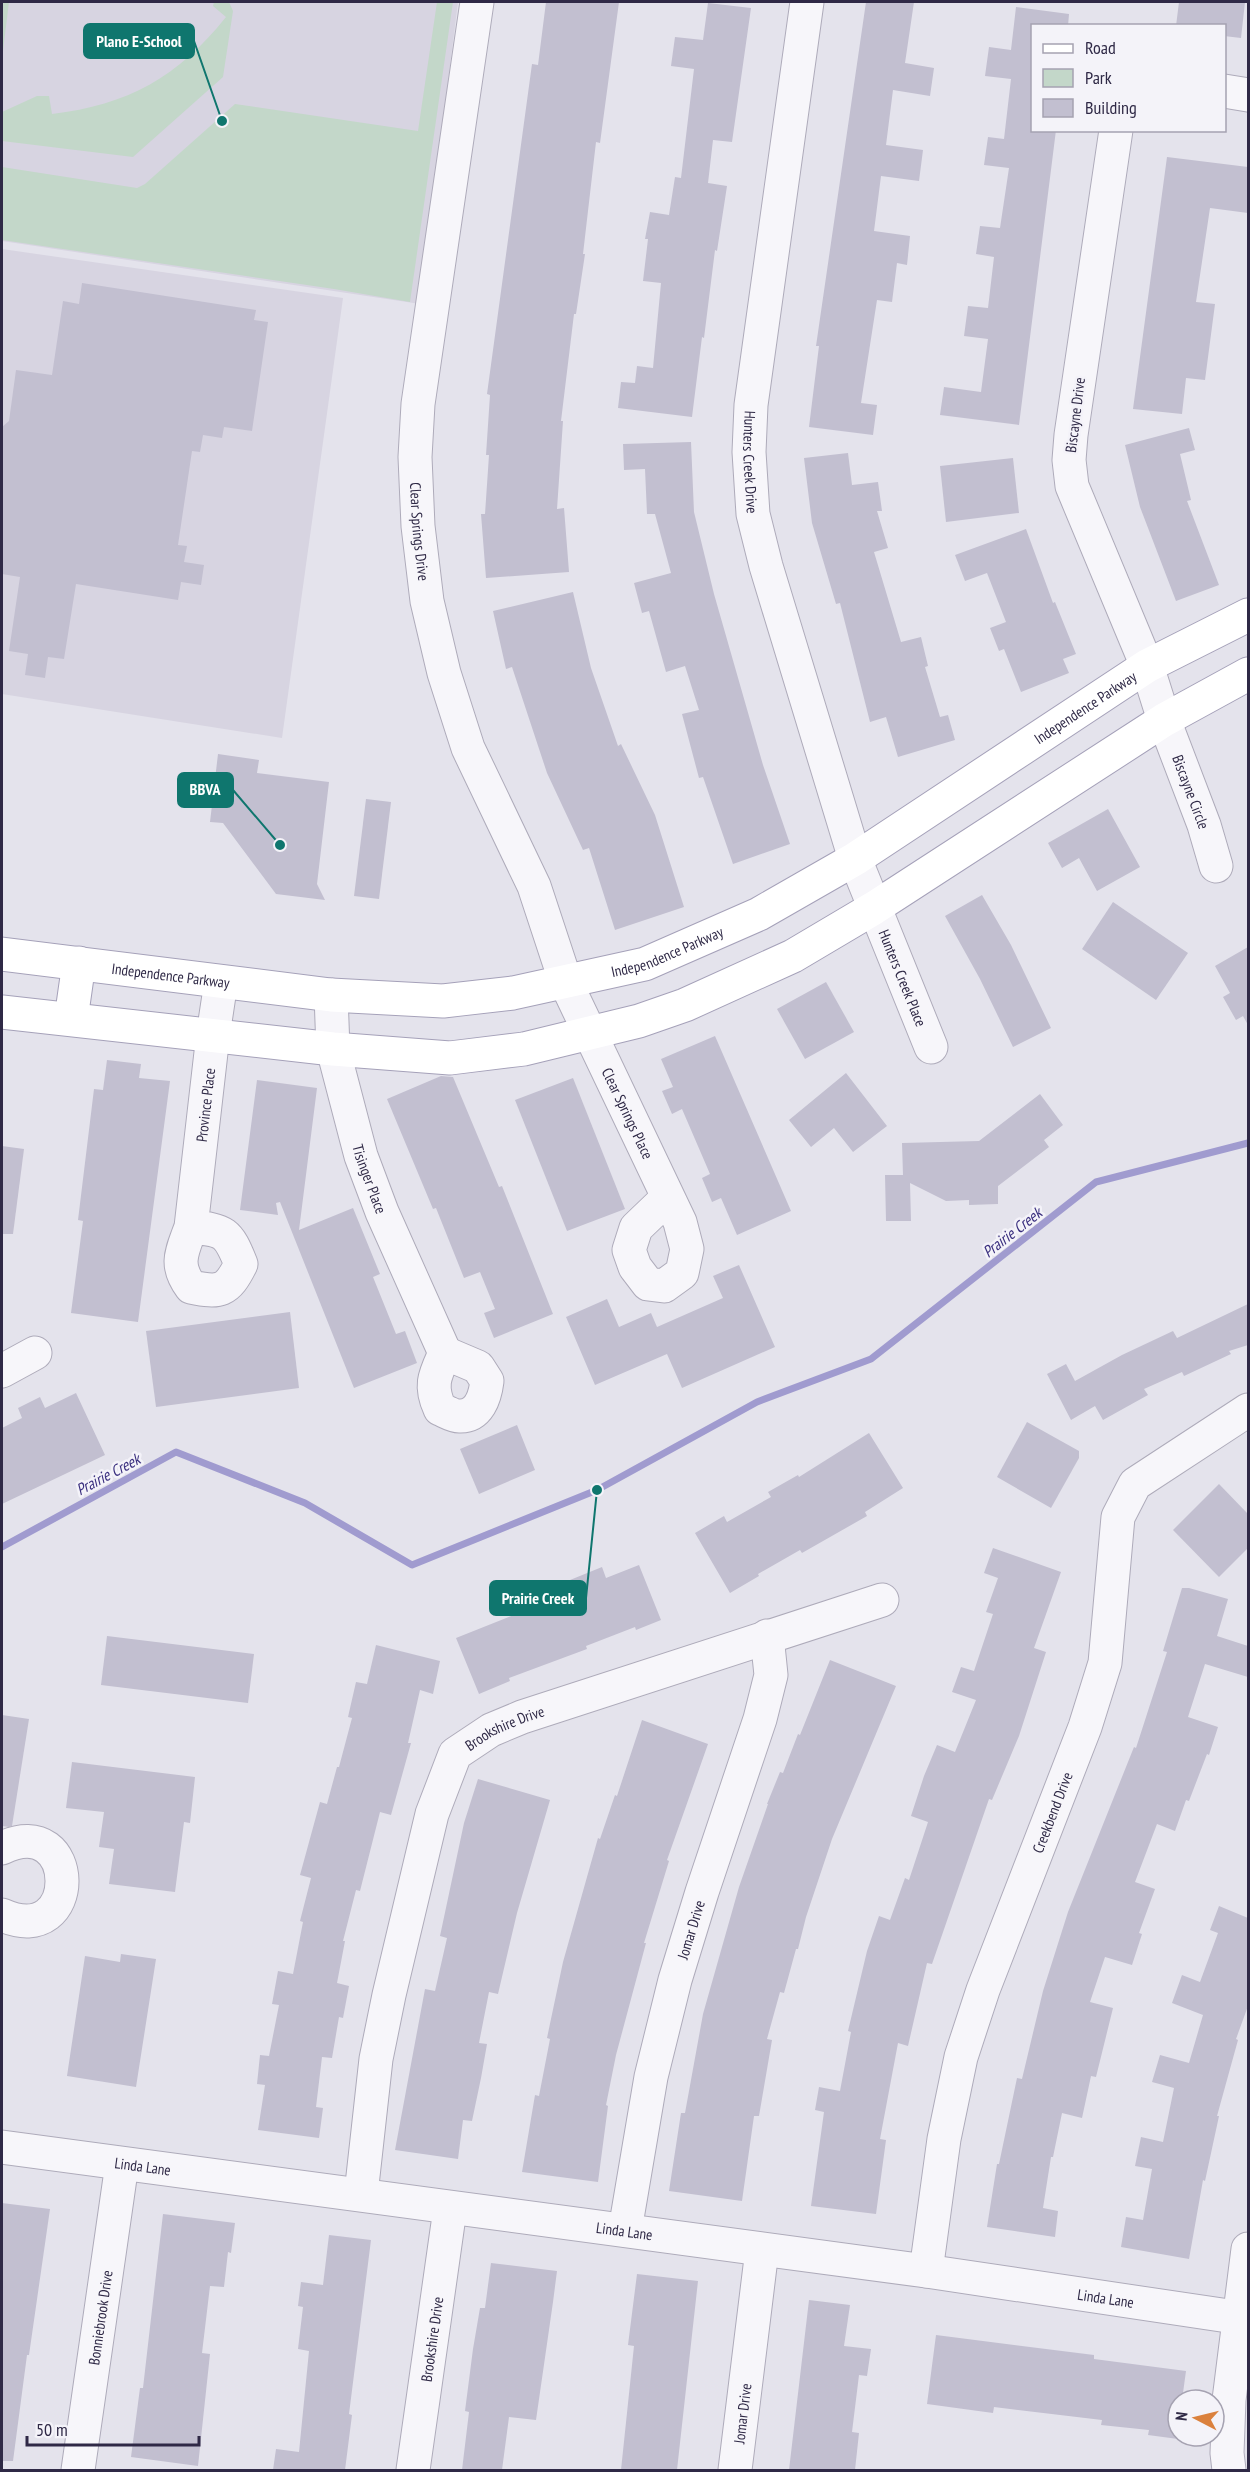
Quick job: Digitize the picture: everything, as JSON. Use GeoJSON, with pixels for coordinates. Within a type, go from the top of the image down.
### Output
{"type":"FeatureCollection","features":[{"type":"Feature","properties":{"kind":"main road","name":"Independence Parkway"},"geometry":{"type":"LineString","coordinates":[[2,954],[331,995],[443,1001],[513,993],[645,964],[759,914],[855,859],[1147,666],[1248,615]]}},
{"type":"Feature","properties":{"kind":"main road"},"geometry":{"type":"LineString","coordinates":[[2,1012],[333,1049],[450,1058],[524,1049],[639,1021],[685,1005],[793,956],[874,908],[1164,720],[1248,674]]}},
{"type":"Feature","properties":{"kind":"main road"},"geometry":{"type":"LineString","coordinates":[[72,1019],[80,963]]}},
{"type":"Feature","properties":{"kind":"street","name":"Clear Springs Drive"},"geometry":{"type":"LineString","coordinates":[[477,2],[418,404],[415,457],[418,526],[427,601],[451,694],[468,748],[534,886],[566,983],[590,1033]]}},
{"type":"Feature","properties":{"kind":"street","name":"Hunters Creek Drive"},"geometry":{"type":"LineString","coordinates":[[807,2],[751,405],[749,452],[753,514],[766,566],[855,859],[874,908]]}},
{"type":"Feature","properties":{"kind":"street"},"geometry":{"type":"LineString","coordinates":[[1226,91],[1248,95]]}},
{"type":"Feature","properties":{"kind":"street","name":"Biscayne Drive"},"geometry":{"type":"LineString","coordinates":[[1116,132],[1069,460],[1072,486],[1147,666],[1164,720]]}},
{"type":"Feature","properties":{"kind":"street","name":"Biscayne Circle"},"geometry":{"type":"LineString","coordinates":[[1164,720],[1204,825],[1216,866]]}},
{"type":"Feature","properties":{"kind":"street","name":"Hunters Creek Place"},"geometry":{"type":"LineString","coordinates":[[874,908],[931,1047]]}},
{"type":"Feature","properties":{"kind":"street","name":"Province Place"},"geometry":{"type":"LineString","coordinates":[[191,1227],[221,982]]}},
{"type":"Feature","properties":{"kind":"street","name":"Tisinger Place"},"geometry":{"type":"LineString","coordinates":[[331,995],[333,1049],[361,1156],[378,1201],[445,1353]]}},
{"type":"Feature","properties":{"kind":"street","name":"Clear Springs Place"},"geometry":{"type":"LineString","coordinates":[[590,1033],[667,1195]]}},
{"type":"Feature","properties":{"kind":"street"},"geometry":{"type":"LineString","coordinates":[[2,1371],[35,1353]]}},
{"type":"Feature","properties":{"kind":"street","name":"Creekbend Drive"},"geometry":{"type":"LineString","coordinates":[[926,2271],[944,2139],[961,2057],[982,1990],[1085,1727],[1105,1663],[1118,1517],[1135,1484],[1248,1410]]}},
{"type":"Feature","properties":{"kind":"street","name":"Brookshire Drive"},"geometry":{"type":"LineString","coordinates":[[362,2194],[376,2059],[389,1995],[432,1814],[455,1755],[491,1730],[522,1717],[882,1600]]}},
{"type":"Feature","properties":{"kind":"street","name":"Jomar Drive"},"geometry":{"type":"LineString","coordinates":[[625,2230],[651,2076],[675,1980],[760,1719],[771,1676],[767,1636]]}},
{"type":"Feature","properties":{"kind":"street"},"geometry":{"type":"LineString","coordinates":[[2,1848],[12,1843],[25,1841],[37,1843],[49,1850],[60,1866],[63,1886],[59,1899],[51,1910],[40,1917],[27,1921],[14,1920],[2,1915]]}},
{"type":"Feature","properties":{"kind":"street","name":"Linda Lane"},"geometry":{"type":"LineString","coordinates":[[2,2146],[122,2164],[362,2194],[450,2209],[926,2271],[1244,2318]]}},
{"type":"Feature","properties":{"kind":"street","name":"Bonniebrook Drive"},"geometry":{"type":"LineString","coordinates":[[78,2470],[122,2164]]}},
{"type":"Feature","properties":{"kind":"street","name":"Brookshire Drive"},"geometry":{"type":"LineString","coordinates":[[413,2470],[450,2209]]}},
{"type":"Feature","properties":{"kind":"street"},"geometry":{"type":"LineString","coordinates":[[1229,2470],[1227,2453],[1229,2400],[1244,2318],[1248,2249]]}},
{"type":"Feature","properties":{"kind":"street","name":"Jomar Drive"},"geometry":{"type":"LineString","coordinates":[[735,2470],[762,2250]]}},
{"type":"Feature","properties":{"kind":"shaded area"},"geometry":{"type":"Polygon","coordinates":[[[2,2],[458,2],[420,304],[2,241],[2,2]]]}},
{"type":"Feature","properties":{"kind":"shaded area"},"geometry":{"type":"Polygon","coordinates":[[[2,249],[343,298],[282,738],[2,694],[2,249]]]}},
{"type":"Feature","properties":{"kind":"green space"},"geometry":{"type":"Polygon","coordinates":[[[2,2],[9,2],[2,59],[2,2]]]}},
{"type":"Feature","properties":{"kind":"green space"},"geometry":{"type":"Polygon","coordinates":[[[214,2],[229,2],[233,11],[223,77],[133,157],[2,141],[2,112],[37,96],[49,96],[52,114],[79,110],[128,95],[170,72],[208,38],[226,17],[213,6],[214,2]]]}},
{"type":"Feature","properties":{"kind":"green space"},"geometry":{"type":"Polygon","coordinates":[[[437,2],[453,2],[410,302],[2,240],[2,167],[137,188],[145,184],[235,104],[418,131],[437,2]]]}},
{"type":"Feature","properties":{"kind":"building"},"geometry":{"type":"Polygon","coordinates":[[[546,2],[619,2],[600,143],[596,142],[583,254],[585,254],[576,314],[574,314],[561,421],[563,421],[557,509],[564,508],[569,572],[486,578],[481,514],[485,514],[489,455],[486,455],[490,395],[487,394],[532,64],[538,65],[546,2]]]}},
{"type":"Feature","properties":{"kind":"building"},"geometry":{"type":"Polygon","coordinates":[[[866,2],[914,2],[905,63],[934,68],[930,96],[893,90],[886,145],[923,150],[919,181],[881,176],[874,231],[910,236],[907,265],[897,263],[892,302],[877,300],[861,403],[877,405],[873,435],[809,427],[819,346],[816,346],[866,2]]]}},
{"type":"Feature","properties":{"kind":"building"},"geometry":{"type":"Polygon","coordinates":[[[1179,2],[1245,2],[1241,38],[1226,36],[1226,24],[1176,24],[1179,2]]]}},
{"type":"Feature","properties":{"kind":"building"},"geometry":{"type":"Polygon","coordinates":[[[708,3],[751,8],[732,142],[713,140],[708,183],[727,186],[717,251],[715,250],[692,417],[618,408],[621,382],[635,383],[637,366],[653,368],[661,283],[643,281],[648,239],[645,239],[650,212],[669,215],[675,177],[681,178],[694,69],[671,66],[675,37],[703,40],[708,3]]]}},
{"type":"Feature","properties":{"kind":"building"},"geometry":{"type":"Polygon","coordinates":[[[1016,7],[1069,14],[1068,24],[1031,24],[1031,132],[1056,132],[1019,425],[940,415],[944,387],[981,392],[988,339],[964,336],[968,306],[988,308],[994,257],[976,254],[980,226],[1000,228],[1009,168],[984,165],[988,137],[1004,139],[1011,79],[985,76],[989,47],[1011,50],[1016,7]]]}},
{"type":"Feature","properties":{"kind":"building"},"geometry":{"type":"Polygon","coordinates":[[[1167,157],[1248,167],[1248,213],[1210,208],[1196,302],[1215,304],[1205,380],[1186,378],[1182,414],[1133,409],[1167,157]]]}},
{"type":"Feature","properties":{"kind":"building"},"geometry":{"type":"Polygon","coordinates":[[[82,283],[256,310],[254,320],[268,322],[252,431],[224,427],[222,438],[203,435],[200,452],[192,451],[178,545],[187,546],[184,562],[204,565],[201,585],[181,582],[178,600],[76,584],[64,659],[48,657],[45,678],[25,675],[28,654],[9,651],[20,577],[2,574],[2,427],[9,421],[16,370],[52,375],[63,301],[79,304],[82,283]]]}},
{"type":"Feature","properties":{"kind":"building"},"geometry":{"type":"Polygon","coordinates":[[[1189,428],[1195,450],[1180,454],[1191,500],[1187,501],[1219,585],[1176,601],[1140,507],[1125,445],[1189,428]]]}},
{"type":"Feature","properties":{"kind":"building"},"geometry":{"type":"Polygon","coordinates":[[[691,442],[694,512],[714,594],[763,765],[790,844],[733,864],[703,777],[699,778],[682,714],[699,710],[685,666],[666,672],[649,611],[642,613],[634,583],[671,573],[655,514],[647,514],[645,469],[624,470],[623,444],[691,442]]]}},
{"type":"Feature","properties":{"kind":"building"},"geometry":{"type":"Polygon","coordinates":[[[848,453],[852,485],[878,482],[882,511],[877,511],[888,548],[874,552],[901,642],[921,637],[928,666],[925,667],[940,717],[948,715],[955,740],[898,757],[886,717],[870,722],[840,603],[836,604],[812,523],[804,458],[848,453]]]}},
{"type":"Feature","properties":{"kind":"building"},"geometry":{"type":"Polygon","coordinates":[[[1013,458],[1019,513],[946,522],[940,466],[1013,458]]]}},
{"type":"Feature","properties":{"kind":"building"},"geometry":{"type":"Polygon","coordinates":[[[1026,529],[1053,603],[1055,602],[1076,654],[1063,659],[1069,673],[1021,692],[1004,649],[999,651],[990,628],[1006,622],[987,573],[965,581],[955,555],[1026,529]]]}},
{"type":"Feature","properties":{"kind":"building"},"geometry":{"type":"Polygon","coordinates":[[[573,592],[591,668],[618,746],[621,744],[655,815],[684,907],[615,930],[589,848],[583,850],[547,773],[512,667],[506,669],[493,611],[573,592]]]}},
{"type":"Feature","properties":{"kind":"building"},"geometry":{"type":"Polygon","coordinates":[[[218,754],[259,760],[257,773],[329,782],[317,884],[325,900],[276,894],[223,823],[210,822],[218,754]]]}},
{"type":"Feature","properties":{"kind":"building"},"geometry":{"type":"Polygon","coordinates":[[[366,799],[391,802],[379,899],[354,896],[366,799]]]}},
{"type":"Feature","properties":{"kind":"building"},"geometry":{"type":"Polygon","coordinates":[[[1108,809],[1140,867],[1097,891],[1079,858],[1062,868],[1048,843],[1108,809]]]}},
{"type":"Feature","properties":{"kind":"building"},"geometry":{"type":"Polygon","coordinates":[[[982,895],[1011,945],[1051,1028],[1013,1047],[980,979],[945,916],[982,895]]]}},
{"type":"Feature","properties":{"kind":"building"},"geometry":{"type":"Polygon","coordinates":[[[1113,902],[1188,953],[1156,1000],[1082,949],[1113,902]]]}},
{"type":"Feature","properties":{"kind":"building"},"geometry":{"type":"Polygon","coordinates":[[[1248,947],[1248,1025],[1243,1016],[1236,1020],[1223,997],[1230,993],[1215,966],[1248,947]]]}},
{"type":"Feature","properties":{"kind":"building"},"geometry":{"type":"Polygon","coordinates":[[[826,982],[854,1032],[805,1059],[777,1009],[826,982]]]}},
{"type":"Feature","properties":{"kind":"building"},"geometry":{"type":"Polygon","coordinates":[[[715,1036],[791,1211],[737,1235],[721,1198],[712,1202],[702,1178],[710,1174],[682,1109],[672,1114],[662,1091],[673,1087],[661,1059],[715,1036]]]}},
{"type":"Feature","properties":{"kind":"building"},"geometry":{"type":"Polygon","coordinates":[[[107,1060],[141,1064],[139,1078],[170,1081],[138,1322],[71,1313],[83,1221],[78,1220],[94,1089],[103,1090],[107,1060]]]}},
{"type":"Feature","properties":{"kind":"building"},"geometry":{"type":"Polygon","coordinates":[[[846,1073],[887,1126],[853,1152],[834,1128],[811,1147],[789,1120],[846,1073]]]}},
{"type":"Feature","properties":{"kind":"building"},"geometry":{"type":"Polygon","coordinates":[[[441,1076],[453,1077],[499,1187],[502,1186],[553,1314],[494,1338],[484,1313],[495,1309],[480,1272],[464,1278],[436,1208],[433,1209],[387,1099],[441,1076]]]}},
{"type":"Feature","properties":{"kind":"building"},"geometry":{"type":"Polygon","coordinates":[[[573,1078],[625,1209],[567,1231],[515,1100],[573,1078]]]}},
{"type":"Feature","properties":{"kind":"building"},"geometry":{"type":"Polygon","coordinates":[[[257,1080],[317,1088],[299,1230],[353,1208],[380,1274],[373,1277],[396,1334],[405,1331],[417,1363],[354,1388],[280,1202],[276,1203],[278,1215],[240,1210],[257,1080]]]}},
{"type":"Feature","properties":{"kind":"building"},"geometry":{"type":"Polygon","coordinates":[[[1040,1094],[1063,1125],[1044,1140],[1049,1147],[998,1186],[998,1204],[969,1205],[969,1200],[946,1201],[910,1183],[911,1221],[886,1221],[885,1175],[903,1175],[902,1143],[979,1141],[1040,1094]]]}},
{"type":"Feature","properties":{"kind":"building"},"geometry":{"type":"Polygon","coordinates":[[[2,1146],[24,1149],[13,1234],[2,1234],[2,1146]]]}},
{"type":"Feature","properties":{"kind":"building"},"geometry":{"type":"Polygon","coordinates":[[[739,1265],[775,1347],[682,1388],[667,1354],[595,1385],[566,1317],[607,1299],[619,1327],[651,1313],[657,1327],[723,1298],[713,1276],[739,1265]]]}},
{"type":"Feature","properties":{"kind":"building"},"geometry":{"type":"Polygon","coordinates":[[[1248,1304],[1248,1345],[1229,1351],[1231,1354],[1184,1376],[1182,1372],[1144,1389],[1148,1395],[1103,1420],[1095,1406],[1071,1420],[1047,1374],[1066,1364],[1075,1381],[1173,1331],[1177,1338],[1248,1304]]]}},
{"type":"Feature","properties":{"kind":"building"},"geometry":{"type":"Polygon","coordinates":[[[290,1312],[299,1388],[156,1407],[146,1331],[290,1312]]]}},
{"type":"Feature","properties":{"kind":"building"},"geometry":{"type":"Polygon","coordinates":[[[76,1393],[105,1455],[2,1504],[2,1428],[22,1418],[18,1408],[40,1397],[45,1408],[76,1393]]]}},
{"type":"Feature","properties":{"kind":"building"},"geometry":{"type":"Polygon","coordinates":[[[1027,1422],[1079,1451],[1079,1458],[1051,1508],[997,1477],[1027,1422]]]}},
{"type":"Feature","properties":{"kind":"building"},"geometry":{"type":"Polygon","coordinates":[[[517,1425],[535,1470],[479,1494],[460,1449],[517,1425]]]}},
{"type":"Feature","properties":{"kind":"building"},"geometry":{"type":"Polygon","coordinates":[[[869,1433],[903,1488],[865,1512],[867,1516],[802,1553],[800,1550],[730,1593],[695,1533],[724,1516],[727,1522],[771,1497],[768,1492],[798,1475],[799,1477],[869,1433]]]}},
{"type":"Feature","properties":{"kind":"building"},"geometry":{"type":"Polygon","coordinates":[[[1219,1484],[1248,1514],[1248,1548],[1219,1577],[1173,1530],[1219,1484]]]}},
{"type":"Feature","properties":{"kind":"building"},"geometry":{"type":"Polygon","coordinates":[[[993,1548],[1061,1572],[1034,1648],[1046,1652],[1019,1736],[992,1800],[989,1799],[932,1964],[927,1963],[908,2046],[898,2043],[880,2139],[886,2140],[876,2214],[811,2206],[824,2112],[815,2110],[819,2087],[840,2091],[851,2032],[848,2031],[867,1951],[879,1916],[890,1920],[905,1878],[909,1880],[928,1822],[911,1816],[924,1776],[937,1745],[955,1752],[976,1700],[952,1692],[961,1667],[974,1671],[993,1614],[986,1612],[998,1578],[984,1573],[993,1548]]]}},
{"type":"Feature","properties":{"kind":"building"},"geometry":{"type":"Polygon","coordinates":[[[639,1565],[661,1620],[636,1630],[635,1627],[586,1646],[587,1649],[509,1678],[510,1681],[479,1694],[456,1638],[534,1607],[532,1601],[572,1585],[570,1580],[602,1567],[606,1578],[639,1565]]]}},
{"type":"Feature","properties":{"kind":"building"},"geometry":{"type":"Polygon","coordinates":[[[1182,1588],[1228,1599],[1217,1636],[1248,1646],[1248,1677],[1205,1664],[1188,1717],[1218,1727],[1209,1755],[1207,1754],[1189,1801],[1186,1800],[1175,1831],[1157,1824],[1135,1882],[1155,1889],[1139,1933],[1142,1934],[1132,1965],[1105,1957],[1090,2002],[1113,2008],[1096,2077],[1091,2076],[1082,2118],[1062,2113],[1053,2157],[1051,2157],[1043,2208],[1058,2211],[1055,2237],[987,2227],[997,2164],[999,2164],[1017,2078],[1022,2079],[1043,1991],[1068,1912],[1134,1747],[1136,1748],[1167,1652],[1163,1651],[1182,1588]]]}},
{"type":"Feature","properties":{"kind":"building"},"geometry":{"type":"Polygon","coordinates":[[[107,1636],[254,1654],[248,1703],[101,1685],[107,1636]]]}},
{"type":"Feature","properties":{"kind":"building"},"geometry":{"type":"Polygon","coordinates":[[[376,1645],[440,1661],[433,1694],[420,1690],[408,1743],[411,1743],[391,1815],[380,1812],[360,1891],[356,1890],[343,1941],[345,1941],[337,1983],[349,1986],[343,2018],[339,2017],[332,2058],[322,2057],[316,2107],[323,2108],[319,2138],[258,2130],[265,2085],[257,2084],[260,2055],[269,2056],[279,2005],[272,2004],[278,1971],[293,1974],[303,1922],[300,1921],[311,1878],[300,1875],[320,1802],[327,1804],[337,1767],[339,1767],[352,1718],[348,1717],[356,1682],[367,1684],[376,1645]]]}},
{"type":"Feature","properties":{"kind":"building"},"geometry":{"type":"Polygon","coordinates":[[[830,1660],[896,1686],[832,1839],[784,1993],[780,1992],[767,2039],[772,2040],[759,2116],[754,2116],[742,2201],[669,2191],[681,2113],[685,2113],[703,2014],[739,1887],[767,1804],[780,1772],[783,1773],[798,1734],[800,1735],[830,1660]]]}},
{"type":"Feature","properties":{"kind":"building"},"geometry":{"type":"Polygon","coordinates":[[[2,1715],[29,1719],[12,1826],[9,1827],[2,1826],[2,1715]]]}},
{"type":"Feature","properties":{"kind":"building"},"geometry":{"type":"Polygon","coordinates":[[[642,1720],[708,1744],[667,1860],[669,1861],[644,1943],[646,1943],[616,2055],[606,2105],[608,2106],[598,2182],[522,2172],[535,2095],[539,2096],[550,2039],[547,2038],[563,1962],[598,1838],[600,1839],[615,1795],[617,1796],[642,1720]]]}},
{"type":"Feature","properties":{"kind":"building"},"geometry":{"type":"Polygon","coordinates":[[[72,1762],[195,1777],[190,1823],[184,1822],[175,1892],[109,1884],[114,1849],[99,1847],[104,1812],[66,1808],[72,1762]]]}},
{"type":"Feature","properties":{"kind":"building"},"geometry":{"type":"Polygon","coordinates":[[[478,1779],[550,1800],[517,1913],[498,1994],[489,1992],[479,2043],[487,2044],[481,2078],[472,2121],[463,2120],[458,2159],[395,2150],[425,1989],[435,1991],[447,1938],[440,1936],[464,1823],[478,1779]]]}},
{"type":"Feature","properties":{"kind":"building"},"geometry":{"type":"Polygon","coordinates":[[[1219,1906],[1248,1918],[1248,2006],[1236,2039],[1238,2040],[1217,2116],[1219,2116],[1205,2181],[1203,2180],[1189,2259],[1121,2247],[1126,2217],[1143,2220],[1152,2169],[1135,2166],[1141,2137],[1163,2142],[1174,2088],[1152,2082],[1160,2055],[1189,2063],[1203,2015],[1172,2003],[1182,1975],[1200,1982],[1218,1933],[1210,1930],[1219,1906]]]}},
{"type":"Feature","properties":{"kind":"building"},"geometry":{"type":"Polygon","coordinates":[[[121,1954],[156,1959],[136,2087],[67,2076],[85,1956],[120,1962],[121,1954]]]}},
{"type":"Feature","properties":{"kind":"building"},"geometry":{"type":"Polygon","coordinates":[[[2,2203],[50,2209],[13,2461],[2,2461],[2,2203]]]}},
{"type":"Feature","properties":{"kind":"building"},"geometry":{"type":"Polygon","coordinates":[[[163,2214],[235,2223],[231,2253],[228,2252],[224,2287],[210,2286],[202,2353],[210,2354],[198,2466],[131,2457],[140,2388],[143,2388],[163,2214]]]}},
{"type":"Feature","properties":{"kind":"building"},"geometry":{"type":"Polygon","coordinates":[[[329,2235],[371,2240],[349,2414],[352,2415],[345,2470],[273,2470],[276,2449],[299,2452],[309,2351],[298,2349],[303,2307],[298,2306],[301,2282],[323,2285],[329,2235]]]}},
{"type":"Feature","properties":{"kind":"building"},"geometry":{"type":"Polygon","coordinates":[[[491,2263],[557,2271],[553,2302],[536,2420],[509,2417],[502,2470],[462,2470],[469,2412],[465,2411],[473,2349],[480,2308],[485,2308],[491,2263]]]}},
{"type":"Feature","properties":{"kind":"building"},"geometry":{"type":"Polygon","coordinates":[[[637,2274],[698,2281],[677,2470],[621,2470],[634,2346],[628,2345],[637,2274]]]}},
{"type":"Feature","properties":{"kind":"building"},"geometry":{"type":"Polygon","coordinates":[[[809,2300],[850,2305],[844,2346],[871,2349],[867,2376],[859,2375],[852,2432],[859,2433],[855,2470],[789,2470],[809,2300]]]}},
{"type":"Feature","properties":{"kind":"building"},"geometry":{"type":"Polygon","coordinates":[[[936,2335],[1094,2355],[1094,2359],[1186,2371],[1184,2388],[1166,2388],[1166,2437],[1148,2435],[1149,2430],[1101,2425],[1102,2420],[994,2407],[993,2413],[927,2404],[936,2335]]]}},
{"type":"Feature","properties":{"kind":"waterway","name":"Prairie Creek"},"geometry":{"type":"LineString","coordinates":[[2,1547],[176,1452],[305,1503],[412,1565],[597,1490],[757,1402],[871,1359],[1096,1182],[1248,1143]]}},
{"type":"Feature","properties":{"kind":"place","name":"Plano E-School"},"geometry":{"type":"Point","coordinates":[222,121]}},
{"type":"Feature","properties":{"kind":"place","name":"BBVA"},"geometry":{"type":"Point","coordinates":[280,845]}},
{"type":"Feature","properties":{"kind":"place","name":"Prairie Creek"},"geometry":{"type":"Point","coordinates":[597,1490]}}]}
